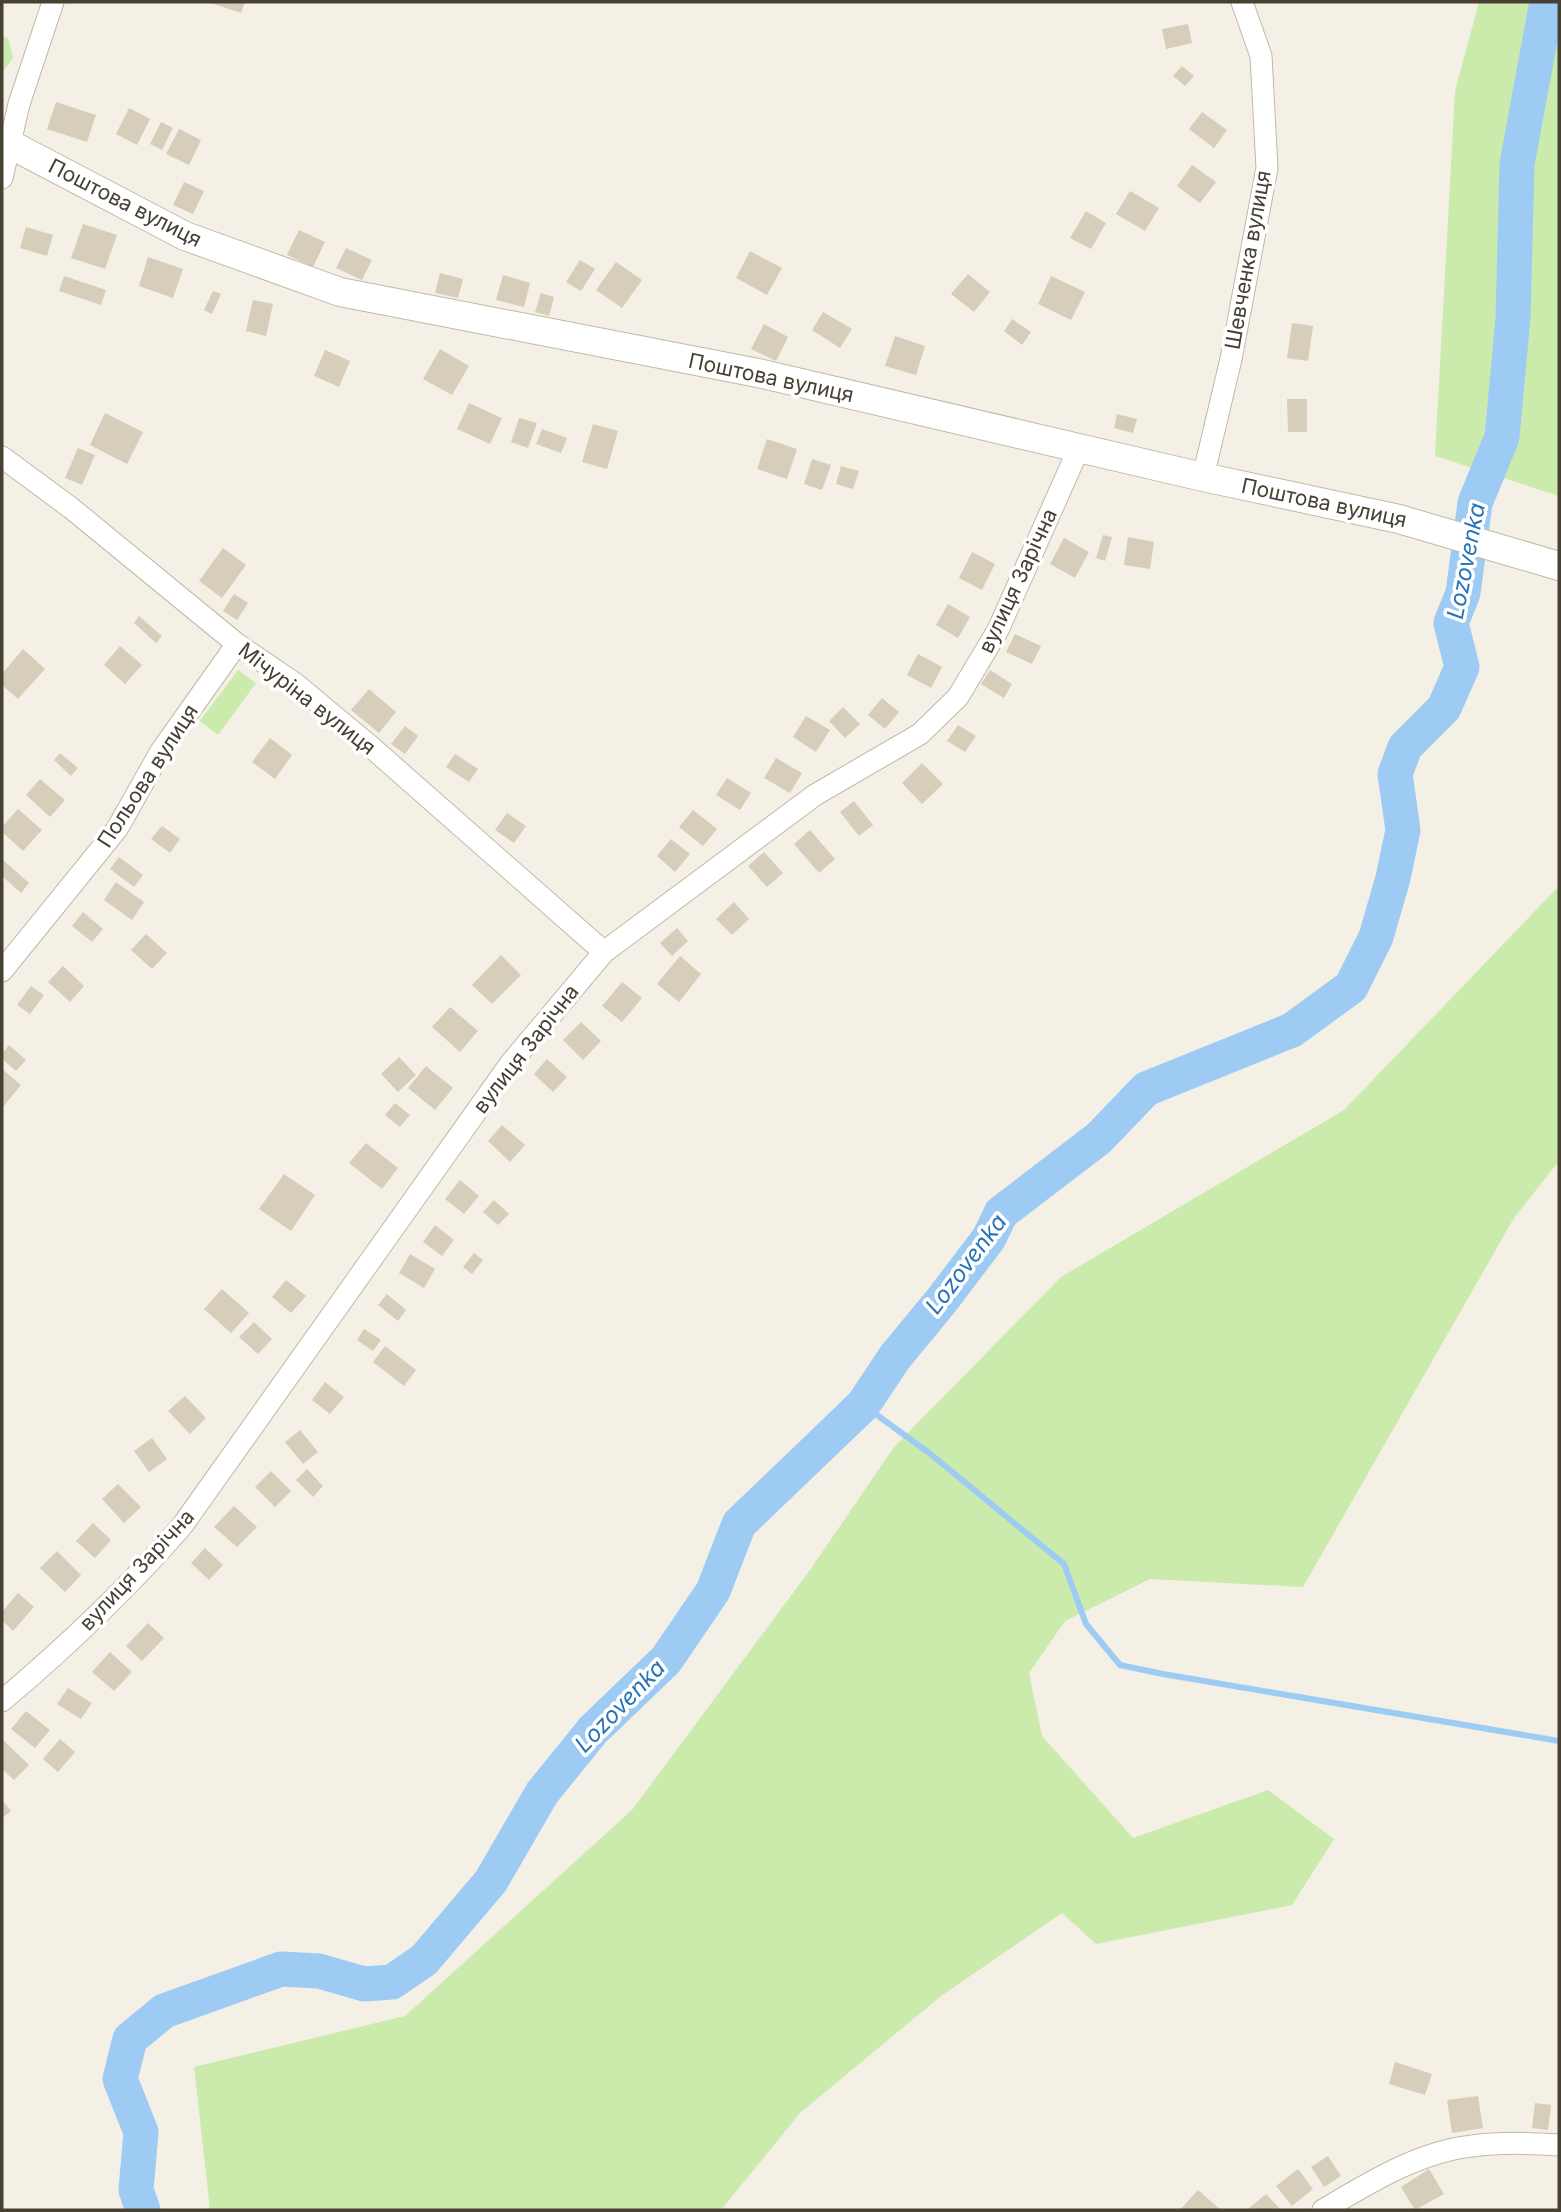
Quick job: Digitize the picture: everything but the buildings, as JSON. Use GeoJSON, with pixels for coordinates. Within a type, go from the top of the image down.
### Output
{"type":"FeatureCollection","features":[{"type":"Feature","properties":{"kind":"street"},"geometry":{"type":"LineString","coordinates":[[2,178],[6,142],[53,2]]}},
{"type":"Feature","properties":{"kind":"street","name":"Шевченка вулиця"},"geometry":{"type":"LineString","coordinates":[[1203,477],[1231,359],[1266,168],[1261,56],[1242,2]]}},
{"type":"Feature","properties":{"kind":"street","name":"Поштова вулиця"},"geometry":{"type":"LineString","coordinates":[[6,142],[185,236],[340,292],[758,373],[1203,477],[1399,519],[1552,563]]}},
{"type":"Feature","properties":{"kind":"street","name":"вулиця Зарічна"},"geometry":{"type":"LineString","coordinates":[[2,1701],[55,1657],[152,1560],[182,1525],[510,1064],[604,952],[816,795],[920,734],[958,696],[998,630],[1079,448]]}},
{"type":"Feature","properties":{"kind":"street","name":"Мічуріна вулиця"},"geometry":{"type":"LineString","coordinates":[[2,457],[71,508],[237,644],[297,685],[604,952]]}},
{"type":"Feature","properties":{"kind":"street","name":"Польова вулиця"},"geometry":{"type":"LineString","coordinates":[[2,971],[117,829],[162,751],[237,644]]}},
{"type":"Feature","properties":{"kind":"street"},"geometry":{"type":"LineString","coordinates":[[1323,2210],[1375,2179],[1425,2157],[1471,2146],[1531,2143],[1559,2145]]}},
{"type":"Feature","properties":{"kind":"green space"},"geometry":{"type":"Polygon","coordinates":[[[1479,2],[1559,2],[1559,496],[1435,456],[1455,91],[1479,2]]]}},
{"type":"Feature","properties":{"kind":"green space"},"geometry":{"type":"Polygon","coordinates":[[[2,36],[8,38],[13,58],[2,73],[2,36]]]}},
{"type":"Feature","properties":{"kind":"green space"},"geometry":{"type":"Polygon","coordinates":[[[238,670],[256,683],[218,735],[200,721],[238,670]]]}},
{"type":"Feature","properties":{"kind":"green space"},"geometry":{"type":"Polygon","coordinates":[[[1559,886],[1559,1161],[1514,1218],[1303,1587],[1150,1579],[1065,1621],[1029,1673],[1042,1736],[1133,1838],[1268,1790],[1334,1839],[1292,1905],[1096,1944],[1062,1913],[941,1996],[800,2113],[721,2210],[210,2210],[194,2067],[405,2016],[632,1810],[810,1570],[894,1447],[1061,1277],[1344,1110],[1559,886]]]}},
{"type":"Feature","properties":{"kind":"waterway","name":"Lozovenka"},"geometry":{"type":"LineString","coordinates":[[143,2210],[136,2190],[141,2132],[120,2079],[130,2039],[164,2011],[281,1969],[319,1971],[364,1984],[392,1982],[424,1960],[491,1881],[542,1793],[593,1730],[666,1660],[713,1591],[739,1524],[863,1405],[895,1357],[989,1238],[1001,1213],[1099,1138],[1146,1089],[1292,1030],[1351,987],[1376,937],[1403,830],[1395,774],[1405,747],[1444,708],[1462,667],[1451,623],[1463,593],[1475,503],[1502,437],[1513,318],[1517,164],[1547,2]]}},
{"type":"Feature","properties":{"kind":"waterway"},"geometry":{"type":"LineString","coordinates":[[863,1405],[928,1452],[1064,1564],[1086,1624],[1120,1665],[1559,1741]]}}]}
